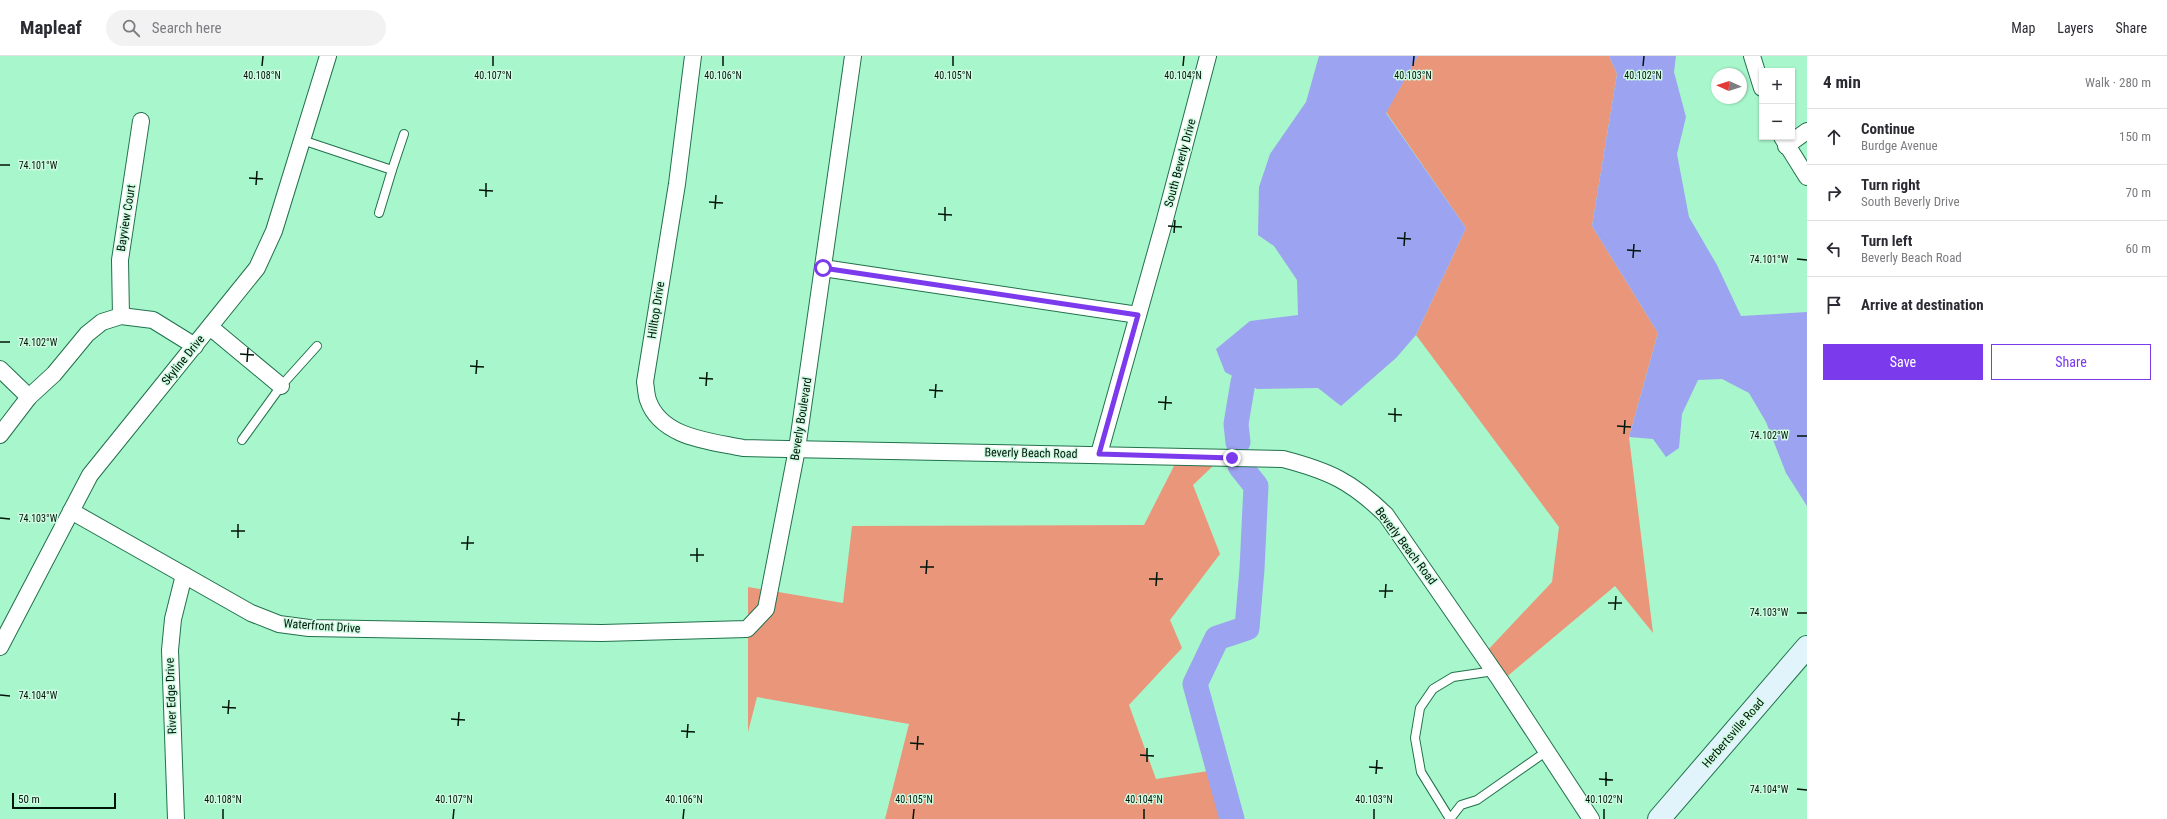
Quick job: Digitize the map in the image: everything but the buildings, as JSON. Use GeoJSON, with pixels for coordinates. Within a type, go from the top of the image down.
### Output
{"type":"FeatureCollection","features":[{"type":"Feature","properties":{"kind":"main road","name":"Herbertsville Road"},"geometry":{"type":"LineString","coordinates":[[1659,819],[1807,647]]}},
{"type":"Feature","properties":{"kind":"street","name":"Skyline Drive"},"geometry":{"type":"LineString","coordinates":[[0,648],[90,475],[257,268],[274,231],[328,56]]}},
{"type":"Feature","properties":{"kind":"street","name":"Hilltop Drive"},"geometry":{"type":"LineString","coordinates":[[693,56],[677,184],[645,382],[648,400],[657,416],[668,426],[686,436],[743,448],[797,449]]}},
{"type":"Feature","properties":{"kind":"street","name":"Beverly Boulevard"},"geometry":{"type":"LineString","coordinates":[[602,633],[747,629],[766,609],[797,449],[853,56]]}},
{"type":"Feature","properties":{"kind":"street","name":"South Beverly Drive"},"geometry":{"type":"LineString","coordinates":[[1099,454],[1138,315],[1207,56]]}},
{"type":"Feature","properties":{"kind":"street"},"geometry":{"type":"LineString","coordinates":[[1752,56],[1759,78]]}},
{"type":"Feature","properties":{"kind":"street","name":"Bayview Court"},"geometry":{"type":"LineString","coordinates":[[121,316],[120,260],[141,121]]}},
{"type":"Feature","properties":{"kind":"street"},"geometry":{"type":"LineString","coordinates":[[1807,131],[1784,141],[1807,177]]}},
{"type":"Feature","properties":{"kind":"street"},"geometry":{"type":"LineString","coordinates":[[823,268],[1138,315]]}},
{"type":"Feature","properties":{"kind":"street"},"geometry":{"type":"LineString","coordinates":[[0,435],[29,397],[54,374],[87,334],[102,322],[121,316],[153,320],[195,346]]}},
{"type":"Feature","properties":{"kind":"street"},"geometry":{"type":"LineString","coordinates":[[210,327],[281,386]]}},
{"type":"Feature","properties":{"kind":"street"},"geometry":{"type":"LineString","coordinates":[[0,369],[29,397]]}},
{"type":"Feature","properties":{"kind":"street","name":"Beverly Beach Road"},"geometry":{"type":"LineString","coordinates":[[797,449],[1099,454],[1283,460],[1318,468],[1346,482],[1367,497],[1386,515],[1494,671],[1591,819]]}},
{"type":"Feature","properties":{"kind":"street","name":"Waterfront Drive"},"geometry":{"type":"LineString","coordinates":[[71,511],[251,613],[279,624],[309,628],[602,633]]}},
{"type":"Feature","properties":{"kind":"street","name":"River Edge Drive"},"geometry":{"type":"LineString","coordinates":[[176,819],[170,650],[173,619],[184,575]]}},
{"type":"Feature","properties":{"kind":"lane"},"geometry":{"type":"LineString","coordinates":[[379,213],[404,134]]}},
{"type":"Feature","properties":{"kind":"lane"},"geometry":{"type":"LineString","coordinates":[[302,140],[392,170]]}},
{"type":"Feature","properties":{"kind":"lane"},"geometry":{"type":"LineString","coordinates":[[242,440],[281,386],[317,346]]}},
{"type":"Feature","properties":{"kind":"lane"},"geometry":{"type":"LineString","coordinates":[[1494,671],[1452,677],[1433,689],[1420,708],[1416,738],[1421,772],[1450,819],[1462,805],[1477,800],[1547,751]]}},
{"type":"Feature","properties":{"kind":"shaded area"},"geometry":{"type":"Polygon","coordinates":[[[1418,56],[1609,56],[1617,74],[1592,226],[1658,333],[1629,437],[1653,633],[1615,586],[1504,679],[1486,652],[1552,582],[1559,527],[1416,335],[1466,228],[1386,112],[1418,56]]]}},
{"type":"Feature","properties":{"kind":"shaded area"},"geometry":{"type":"Polygon","coordinates":[[[1175,464],[1214,465],[1193,485],[1220,554],[1170,620],[1182,648],[1129,705],[1156,779],[1215,770],[1226,819],[885,819],[909,724],[757,697],[748,732],[748,587],[843,603],[852,526],[1144,525],[1175,464]]]}},
{"type":"Feature","properties":{"kind":"water"},"geometry":{"type":"Polygon","coordinates":[[[1319,56],[1418,56],[1386,113],[1466,228],[1416,335],[1396,358],[1341,406],[1318,388],[1257,389],[1225,372],[1216,349],[1250,321],[1298,315],[1297,280],[1274,246],[1258,235],[1259,187],[1270,154],[1306,102],[1319,56]]]}},
{"type":"Feature","properties":{"kind":"water"},"geometry":{"type":"Polygon","coordinates":[[[1609,56],[1676,56],[1674,72],[1686,117],[1677,154],[1689,217],[1717,265],[1741,316],[1807,312],[1807,506],[1786,473],[1766,422],[1749,393],[1722,379],[1698,380],[1682,414],[1679,448],[1666,457],[1653,439],[1629,437],[1658,333],[1592,226],[1617,74],[1609,56]]]}},
{"type":"Feature","properties":{"kind":"waterway"},"geometry":{"type":"LineString","coordinates":[[1238,442],[1236,424],[1243,382]]}},
{"type":"Feature","properties":{"kind":"waterway"},"geometry":{"type":"LineString","coordinates":[[1232,819],[1195,684],[1217,638],[1247,628],[1252,569],[1256,486],[1240,466]]}},
{"type":"Feature","properties":{"kind":"route"},"geometry":{"type":"LineString","coordinates":[[823,268],[1138,315],[1099,454],[1232,458]]}}]}
